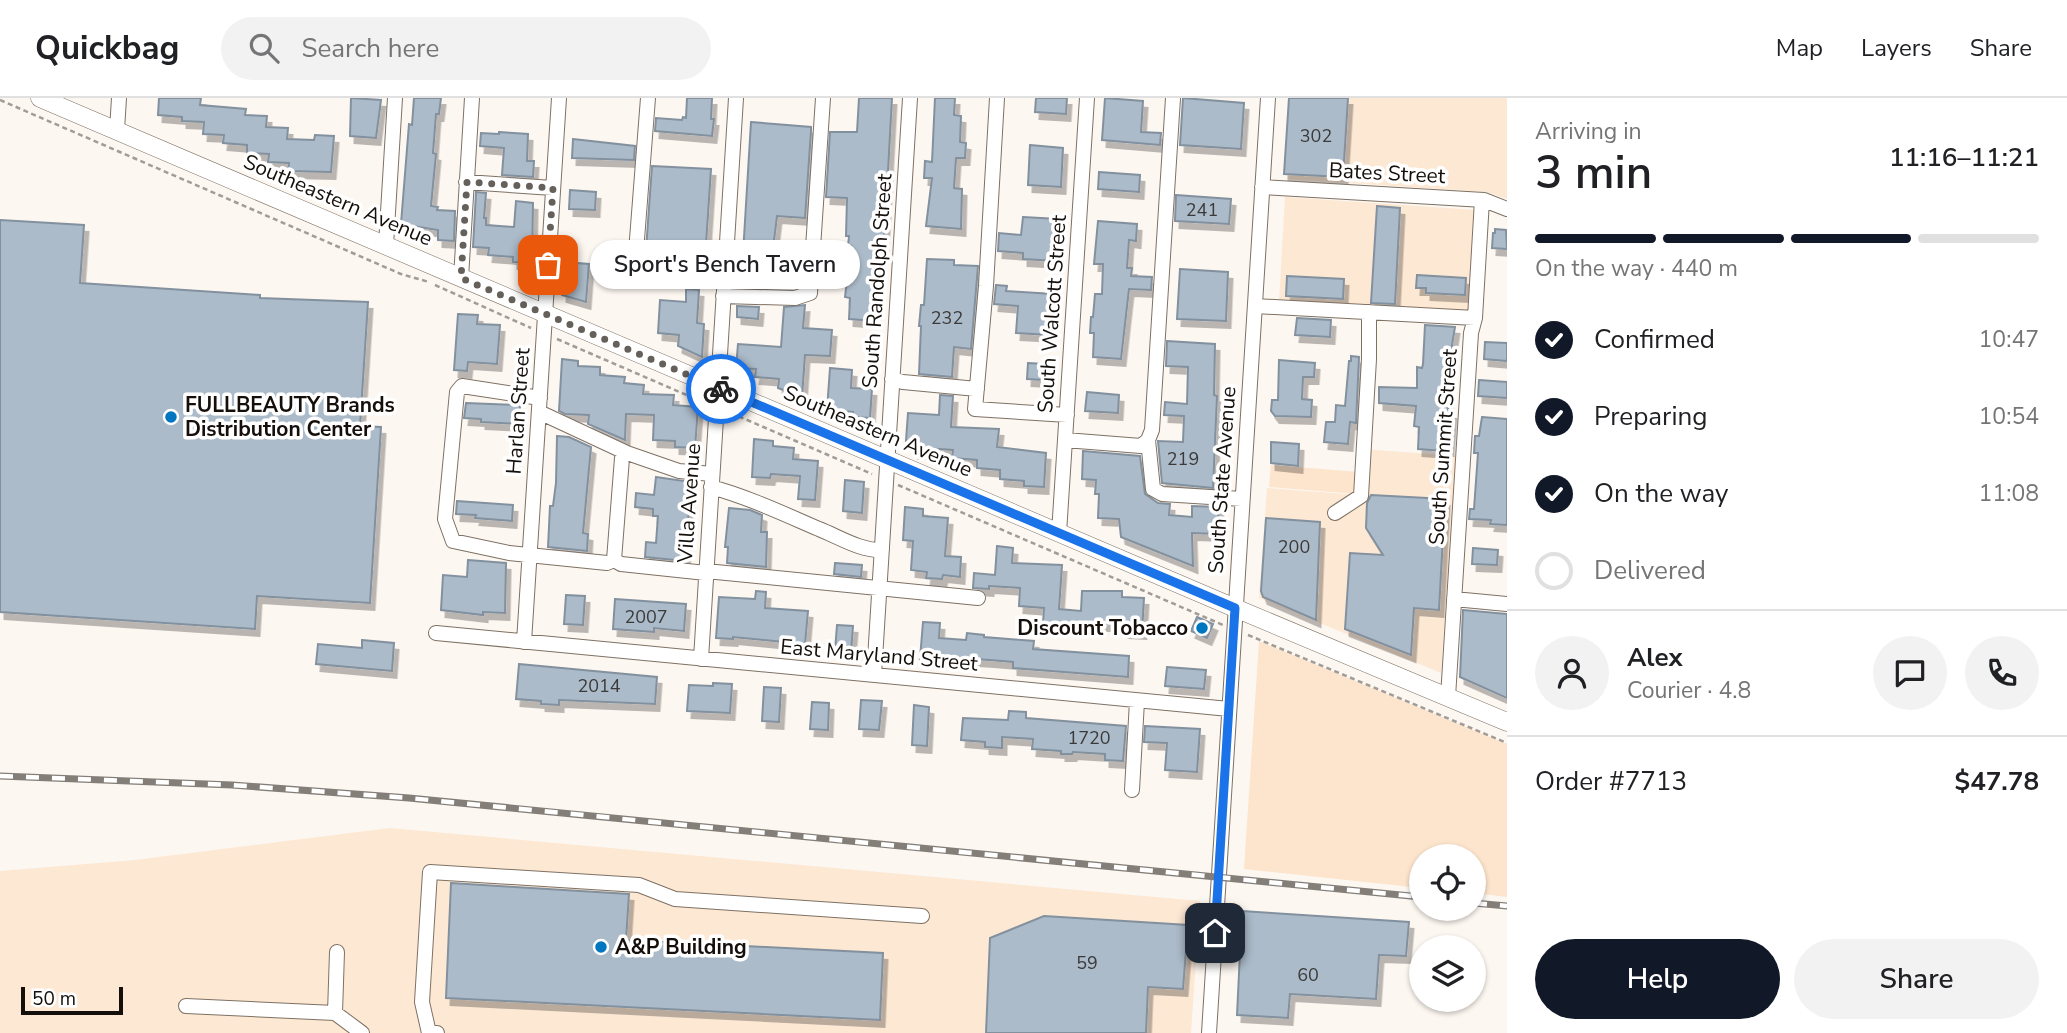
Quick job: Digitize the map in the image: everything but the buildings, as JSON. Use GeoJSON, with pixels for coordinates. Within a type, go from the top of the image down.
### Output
{"type":"FeatureCollection","features":[{"type":"Feature","properties":{"kind":"main road","name":"Southeastern Avenue"},"geometry":{"type":"LineString","coordinates":[[40,98],[1507,722]]}},
{"type":"Feature","properties":{"kind":"street"},"geometry":{"type":"LineString","coordinates":[[117,130],[119,98]]}},
{"type":"Feature","properties":{"kind":"street"},"geometry":{"type":"LineString","coordinates":[[386,245],[395,98]]}},
{"type":"Feature","properties":{"kind":"street"},"geometry":{"type":"LineString","coordinates":[[461,278],[472,98]]}},
{"type":"Feature","properties":{"kind":"street","name":"Harlan Street"},"geometry":{"type":"LineString","coordinates":[[524,642],[559,98]]}},
{"type":"Feature","properties":{"kind":"street"},"geometry":{"type":"LineString","coordinates":[[648,98],[636,252],[640,261],[649,266],[725,271]]}},
{"type":"Feature","properties":{"kind":"street","name":"Villa Avenue"},"geometry":{"type":"LineString","coordinates":[[701,659],[736,98]]}},
{"type":"Feature","properties":{"kind":"street"},"geometry":{"type":"LineString","coordinates":[[723,296],[794,298],[810,293],[823,98]]}},
{"type":"Feature","properties":{"kind":"street","name":"South Randolph Street"},"geometry":{"type":"LineString","coordinates":[[874,675],[910,98]]}},
{"type":"Feature","properties":{"kind":"street"},"geometry":{"type":"LineString","coordinates":[[997,98],[975,409],[1067,415]]}},
{"type":"Feature","properties":{"kind":"street","name":"South Walcott Street"},"geometry":{"type":"LineString","coordinates":[[1059,533],[1087,98]]}},
{"type":"Feature","properties":{"kind":"street"},"geometry":{"type":"LineString","coordinates":[[1065,440],[1141,446],[1148,440],[1152,430],[1173,98]]}},
{"type":"Feature","properties":{"kind":"street","name":"South State Avenue"},"geometry":{"type":"LineString","coordinates":[[1209,1033],[1268,98]]}},
{"type":"Feature","properties":{"kind":"street"},"geometry":{"type":"LineString","coordinates":[[467,182],[553,188]]}},
{"type":"Feature","properties":{"kind":"street","name":"Bates Street"},"geometry":{"type":"LineString","coordinates":[[1262,187],[1482,200],[1507,209]]}},
{"type":"Feature","properties":{"kind":"street","name":"South Summit Street"},"geometry":{"type":"LineString","coordinates":[[1448,697],[1482,200]]}},
{"type":"Feature","properties":{"kind":"street"},"geometry":{"type":"LineString","coordinates":[[1255,306],[1475,318]]}},
{"type":"Feature","properties":{"kind":"street"},"geometry":{"type":"LineString","coordinates":[[1335,513],[1361,496],[1369,359],[1368,312]]}},
{"type":"Feature","properties":{"kind":"street"},"geometry":{"type":"LineString","coordinates":[[892,379],[977,389]]}},
{"type":"Feature","properties":{"kind":"street"},"geometry":{"type":"LineString","coordinates":[[614,560],[607,563],[529,556],[453,541],[445,519],[457,392],[462,386],[539,405],[627,453],[712,480],[787,517],[874,551],[882,550]]}},
{"type":"Feature","properties":{"kind":"street"},"geometry":{"type":"LineString","coordinates":[[1148,440],[1153,489],[1162,494],[1242,499]]}},
{"type":"Feature","properties":{"kind":"street"},"geometry":{"type":"LineString","coordinates":[[614,560],[622,458],[627,453]]}},
{"type":"Feature","properties":{"kind":"street"},"geometry":{"type":"LineString","coordinates":[[614,560],[621,564],[978,598]]}},
{"type":"Feature","properties":{"kind":"street"},"geometry":{"type":"LineString","coordinates":[[1454,599],[1507,604]]}},
{"type":"Feature","properties":{"kind":"street","name":"East Maryland Street"},"geometry":{"type":"LineString","coordinates":[[436,633],[1230,709]]}},
{"type":"Feature","properties":{"kind":"street"},"geometry":{"type":"LineString","coordinates":[[1132,790],[1137,701]]}},
{"type":"Feature","properties":{"kind":"street"},"geometry":{"type":"LineString","coordinates":[[437,1033],[429,1033],[422,1002],[430,872],[639,885],[675,899],[922,916]]}},
{"type":"Feature","properties":{"kind":"street"},"geometry":{"type":"LineString","coordinates":[[335,1013],[337,952]]}},
{"type":"Feature","properties":{"kind":"street"},"geometry":{"type":"LineString","coordinates":[[186,1006],[335,1013],[362,1033]]}},
{"type":"Feature","properties":{"kind":"path"},"geometry":{"type":"LineString","coordinates":[[0,100],[536,330]]}},
{"type":"Feature","properties":{"kind":"path"},"geometry":{"type":"LineString","coordinates":[[554,338],[708,404]]}},
{"type":"Feature","properties":{"kind":"path"},"geometry":{"type":"LineString","coordinates":[[725,410],[879,477]]}},
{"type":"Feature","properties":{"kind":"path"},"geometry":{"type":"LineString","coordinates":[[898,485],[1217,622]]}},
{"type":"Feature","properties":{"kind":"path"},"geometry":{"type":"LineString","coordinates":[[1257,639],[1507,743]]}},
{"type":"Feature","properties":{"kind":"shaded area"},"geometry":{"type":"Polygon","coordinates":[[[1292,98],[1507,98],[1507,199],[1486,192],[1287,179],[1292,98]]]}},
{"type":"Feature","properties":{"kind":"shaded area"},"geometry":{"type":"Polygon","coordinates":[[[1285,197],[1476,210],[1469,313],[1279,302],[1285,197]]]}},
{"type":"Feature","properties":{"kind":"shaded area"},"geometry":{"type":"Polygon","coordinates":[[[1363,449],[1456,456],[1441,673],[1259,598],[1267,488],[1360,495],[1363,449]]]}},
{"type":"Feature","properties":{"kind":"shaded area"},"geometry":{"type":"Polygon","coordinates":[[[1271,465],[1359,472],[1357,494],[1269,487],[1271,465]]]}},
{"type":"Feature","properties":{"kind":"shaded area"},"geometry":{"type":"Polygon","coordinates":[[[1259,641],[1507,744],[1507,897],[1486,894],[1486,844],[1409,844],[1409,887],[1244,869],[1259,641]]]}},
{"type":"Feature","properties":{"kind":"shaded area"},"geometry":{"type":"Polygon","coordinates":[[[390,828],[1200,901],[1191,1033],[0,1033],[0,871],[135,860],[390,828]]]}},
{"type":"Feature","properties":{"kind":"railway"},"geometry":{"type":"LineString","coordinates":[[0,776],[232,785],[409,798],[1409,896]]}},
{"type":"Feature","properties":{"kind":"railway"},"geometry":{"type":"LineString","coordinates":[[1486,904],[1507,906]]}},
{"type":"Feature","properties":{"kind":"way so far"},"geometry":{"type":"LineString","coordinates":[[548,265],[553,188],[467,182],[461,278],[721,389]]}},
{"type":"Feature","properties":{"kind":"place","name":"Sport's Bench Tavern"},"geometry":{"type":"Point","coordinates":[548,265]}},
{"type":"Feature","properties":{"kind":"place","name":"FULLBEAUTY Brands Distribution Center"},"geometry":{"type":"Point","coordinates":[171,417]}},
{"type":"Feature","properties":{"kind":"place","name":"Discount Tobacco"},"geometry":{"type":"Point","coordinates":[1202,628]}},
{"type":"Feature","properties":{"kind":"place","name":"A&P Building"},"geometry":{"type":"Point","coordinates":[601,947]}},
{"type":"Feature","properties":{"kind":"route"},"geometry":{"type":"LineString","coordinates":[[721,389],[1235,608],[1215,933]]}}]}
